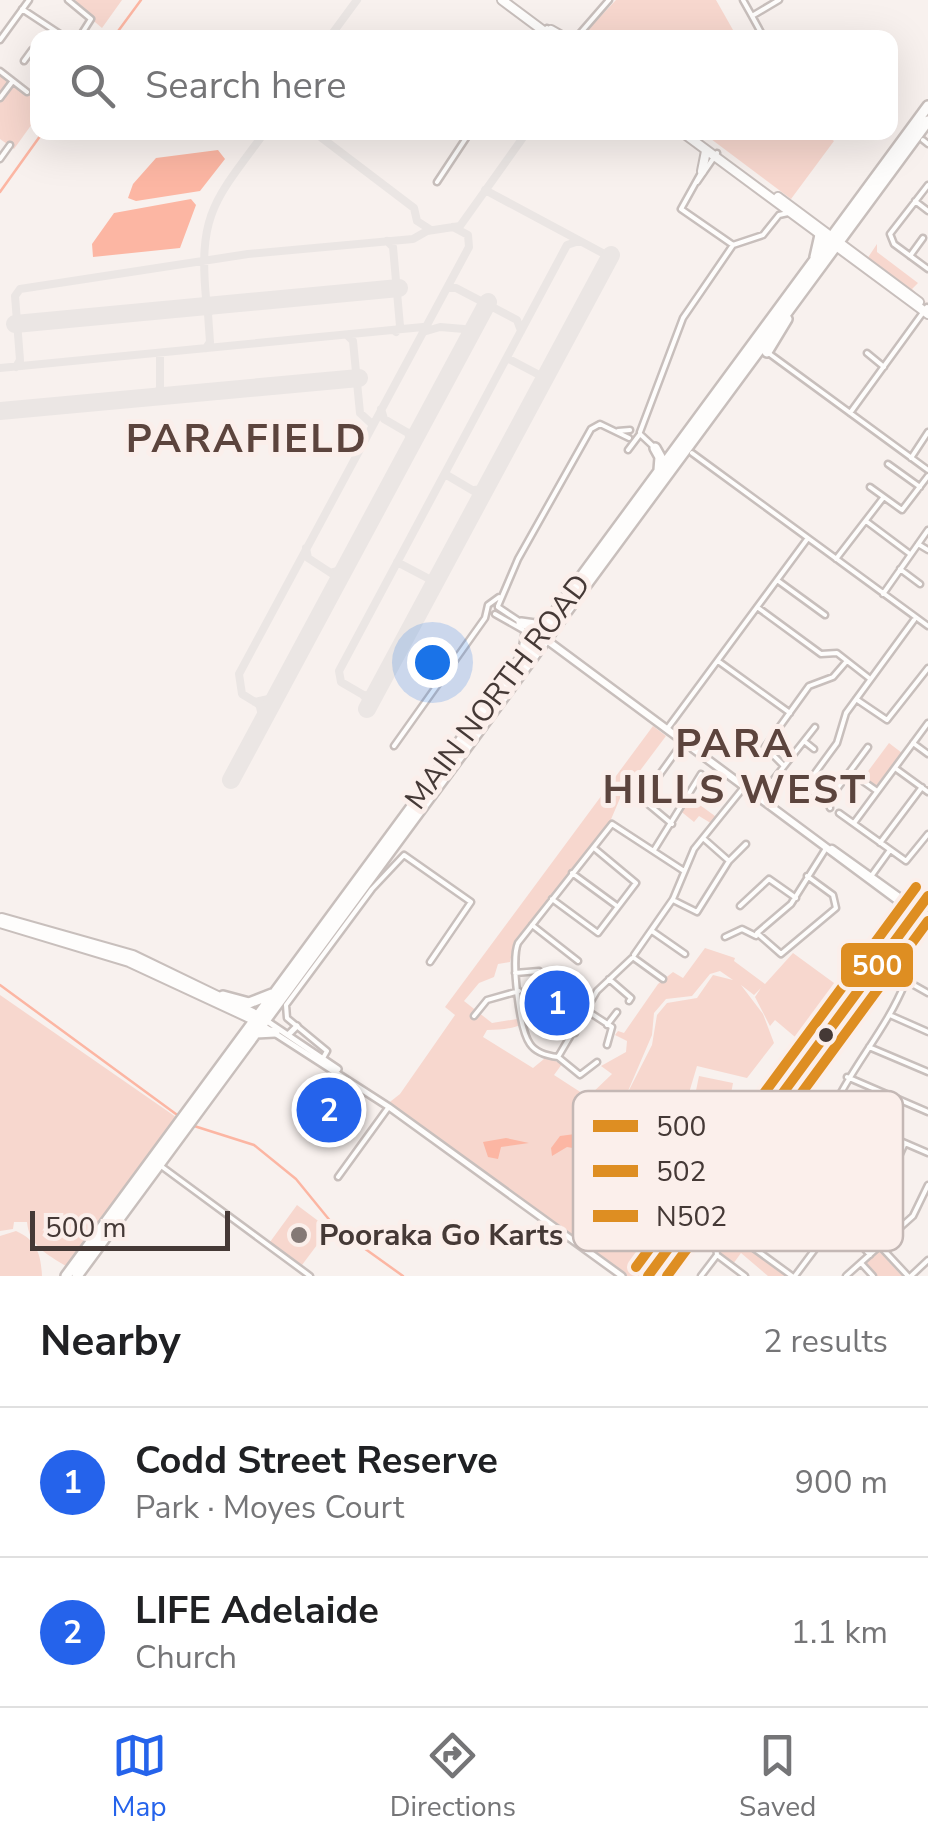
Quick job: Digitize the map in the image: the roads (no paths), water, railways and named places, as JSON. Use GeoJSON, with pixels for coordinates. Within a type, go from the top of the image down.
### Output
{"type":"FeatureCollection","features":[{"type":"Feature","properties":{"kind":"highway","name":"MAIN NORTH ROAD"},"geometry":{"type":"LineString","coordinates":[[554,621],[837,243],[928,106]]}},
{"type":"Feature","properties":{"kind":"highway"},"geometry":{"type":"LineString","coordinates":[[837,243],[928,121]]}},
{"type":"Feature","properties":{"kind":"highway"},"geometry":{"type":"LineString","coordinates":[[813,264],[820,235]]}},
{"type":"Feature","properties":{"kind":"highway","name":"MAIN NORTH ROAD"},"geometry":{"type":"LineString","coordinates":[[66,1276],[275,1006],[535,654],[659,472],[813,264],[837,243]]}},
{"type":"Feature","properties":{"kind":"highway"},"geometry":{"type":"LineString","coordinates":[[767,352],[796,298]]}},
{"type":"Feature","properties":{"kind":"highway"},"geometry":{"type":"LineString","coordinates":[[654,447],[665,454],[674,451]]}},
{"type":"Feature","properties":{"kind":"highway"},"geometry":{"type":"LineString","coordinates":[[654,447],[661,460],[659,472]]}},
{"type":"Feature","properties":{"kind":"highway"},"geometry":{"type":"LineString","coordinates":[[522,623],[554,621]]}},
{"type":"Feature","properties":{"kind":"highway"},"geometry":{"type":"LineString","coordinates":[[542,640],[554,621]]}},
{"type":"Feature","properties":{"kind":"highway","name":"MAIN NORTH ROAD"},"geometry":{"type":"LineString","coordinates":[[76,1276],[160,1165],[240,1039],[261,1023],[278,990],[522,657],[542,640]]}},
{"type":"Feature","properties":{"kind":"highway"},"geometry":{"type":"LineString","coordinates":[[222,996],[254,1002],[278,990]]}},
{"type":"Feature","properties":{"kind":"highway"},"geometry":{"type":"LineString","coordinates":[[147,1168],[160,1165],[162,1148]]}},
{"type":"Feature","properties":{"kind":"main road"},"geometry":{"type":"LineString","coordinates":[[506,0],[543,30]]}},
{"type":"Feature","properties":{"kind":"main road"},"geometry":{"type":"LineString","coordinates":[[695,140],[712,156],[875,268],[927,310]]}},
{"type":"Feature","properties":{"kind":"main road"},"geometry":{"type":"LineString","coordinates":[[712,156],[927,310]]}},
{"type":"Feature","properties":{"kind":"main road"},"geometry":{"type":"LineString","coordinates":[[702,171],[712,156]]}},
{"type":"Feature","properties":{"kind":"main road"},"geometry":{"type":"LineString","coordinates":[[875,268],[880,279]]}},
{"type":"Feature","properties":{"kind":"main road"},"geometry":{"type":"LineString","coordinates":[[542,640],[827,848],[922,910],[786,1091]]}},
{"type":"Feature","properties":{"kind":"main road"},"geometry":{"type":"LineString","coordinates":[[0,920],[134,955],[222,996],[261,1023]]}},
{"type":"Feature","properties":{"kind":"main road"},"geometry":{"type":"LineString","coordinates":[[46,932],[129,962],[261,1023]]}},
{"type":"Feature","properties":{"kind":"main road"},"geometry":{"type":"LineString","coordinates":[[651,1276],[669,1251]]}},
{"type":"Feature","properties":{"kind":"street"},"geometry":{"type":"LineString","coordinates":[[0,40],[29,0]]}},
{"type":"Feature","properties":{"kind":"street"},"geometry":{"type":"LineString","coordinates":[[583,30],[609,0]]}},
{"type":"Feature","properties":{"kind":"street"},"geometry":{"type":"LineString","coordinates":[[743,0],[760,30]]}},
{"type":"Feature","properties":{"kind":"street"},"geometry":{"type":"LineString","coordinates":[[752,16],[779,0]]}},
{"type":"Feature","properties":{"kind":"street"},"geometry":{"type":"LineString","coordinates":[[71,1],[92,19],[84,30]]}},
{"type":"Feature","properties":{"kind":"street"},"geometry":{"type":"LineString","coordinates":[[23,8],[54,30]]}},
{"type":"Feature","properties":{"kind":"street"},"geometry":{"type":"LineString","coordinates":[[24,62],[30,57]]}},
{"type":"Feature","properties":{"kind":"street"},"geometry":{"type":"LineString","coordinates":[[0,72],[27,92]]}},
{"type":"Feature","properties":{"kind":"street"},"geometry":{"type":"LineString","coordinates":[[0,98],[13,81]]}},
{"type":"Feature","properties":{"kind":"street"},"geometry":{"type":"LineString","coordinates":[[438,182],[465,140]]}},
{"type":"Feature","properties":{"kind":"street"},"geometry":{"type":"LineString","coordinates":[[0,159],[10,145]]}},
{"type":"Feature","properties":{"kind":"street"},"geometry":{"type":"LineString","coordinates":[[693,185],[712,156]]}},
{"type":"Feature","properties":{"kind":"street"},"geometry":{"type":"LineString","coordinates":[[702,171],[682,209],[732,245]]}},
{"type":"Feature","properties":{"kind":"street"},"geometry":{"type":"LineString","coordinates":[[928,185],[890,234],[894,244],[928,269]]}},
{"type":"Feature","properties":{"kind":"street"},"geometry":{"type":"LineString","coordinates":[[915,202],[928,210]]}},
{"type":"Feature","properties":{"kind":"street"},"geometry":{"type":"LineString","coordinates":[[633,439],[640,433],[677,327],[732,245],[763,236],[782,213],[792,214]]}},
{"type":"Feature","properties":{"kind":"street"},"geometry":{"type":"LineString","coordinates":[[910,256],[922,238]]}},
{"type":"Feature","properties":{"kind":"street"},"geometry":{"type":"LineString","coordinates":[[850,413],[927,310]]}},
{"type":"Feature","properties":{"kind":"street"},"geometry":{"type":"LineString","coordinates":[[767,352],[928,473],[902,510],[870,488]]}},
{"type":"Feature","properties":{"kind":"street"},"geometry":{"type":"LineString","coordinates":[[866,353],[884,367]]}},
{"type":"Feature","properties":{"kind":"street"},"geometry":{"type":"LineString","coordinates":[[633,439],[632,430],[643,416]]}},
{"type":"Feature","properties":{"kind":"street"},"geometry":{"type":"LineString","coordinates":[[394,746],[478,626],[492,613],[592,429],[600,424],[654,447]]}},
{"type":"Feature","properties":{"kind":"street"},"geometry":{"type":"LineString","coordinates":[[614,430],[640,433],[654,447]]}},
{"type":"Feature","properties":{"kind":"street"},"geometry":{"type":"LineString","coordinates":[[911,458],[928,432]]}},
{"type":"Feature","properties":{"kind":"street"},"geometry":{"type":"LineString","coordinates":[[692,453],[928,626]]}},
{"type":"Feature","properties":{"kind":"street"},"geometry":{"type":"LineString","coordinates":[[888,464],[920,487]]}},
{"type":"Feature","properties":{"kind":"street"},"geometry":{"type":"LineString","coordinates":[[836,559],[883,498]]}},
{"type":"Feature","properties":{"kind":"street"},"geometry":{"type":"LineString","coordinates":[[866,521],[910,554]]}},
{"type":"Feature","properties":{"kind":"street"},"geometry":{"type":"LineString","coordinates":[[883,594],[928,530]]}},
{"type":"Feature","properties":{"kind":"street"},"geometry":{"type":"LineString","coordinates":[[666,729],[808,538]]}},
{"type":"Feature","properties":{"kind":"street"},"geometry":{"type":"LineString","coordinates":[[918,544],[928,550]]}},
{"type":"Feature","properties":{"kind":"street"},"geometry":{"type":"LineString","coordinates":[[900,569],[920,584]]}},
{"type":"Feature","properties":{"kind":"street"},"geometry":{"type":"LineString","coordinates":[[778,580],[825,615]]}},
{"type":"Feature","properties":{"kind":"street"},"geometry":{"type":"LineString","coordinates":[[492,613],[496,605]]}},
{"type":"Feature","properties":{"kind":"street"},"geometry":{"type":"LineString","coordinates":[[496,605],[542,640]]}},
{"type":"Feature","properties":{"kind":"street"},"geometry":{"type":"LineString","coordinates":[[757,608],[821,654],[837,654],[870,679]]}},
{"type":"Feature","properties":{"kind":"street"},"geometry":{"type":"LineString","coordinates":[[492,613],[542,640]]}},
{"type":"Feature","properties":{"kind":"street"},"geometry":{"type":"LineString","coordinates":[[830,808],[828,801],[806,786],[836,744],[856,700],[915,619]]}},
{"type":"Feature","properties":{"kind":"street"},"geometry":{"type":"LineString","coordinates":[[718,660],[790,713]]}},
{"type":"Feature","properties":{"kind":"street"},"geometry":{"type":"LineString","coordinates":[[784,766],[765,747],[809,686],[833,677],[846,662]]}},
{"type":"Feature","properties":{"kind":"street"},"geometry":{"type":"LineString","coordinates":[[856,700],[886,720],[928,668]]}},
{"type":"Feature","properties":{"kind":"street"},"geometry":{"type":"LineString","coordinates":[[854,823],[928,723]]}},
{"type":"Feature","properties":{"kind":"street"},"geometry":{"type":"LineString","coordinates":[[760,798],[815,727]]}},
{"type":"Feature","properties":{"kind":"street"},"geometry":{"type":"LineString","coordinates":[[804,741],[814,749]]}},
{"type":"Feature","properties":{"kind":"street"},"geometry":{"type":"LineString","coordinates":[[672,824],[642,800],[683,742]]}},
{"type":"Feature","properties":{"kind":"street"},"geometry":{"type":"LineString","coordinates":[[913,743],[928,754]]}},
{"type":"Feature","properties":{"kind":"street"},"geometry":{"type":"LineString","coordinates":[[828,801],[869,746]]}},
{"type":"Feature","properties":{"kind":"street"},"geometry":{"type":"LineString","coordinates":[[895,768],[928,792]]}},
{"type":"Feature","properties":{"kind":"street"},"geometry":{"type":"LineString","coordinates":[[850,772],[877,792]]}},
{"type":"Feature","properties":{"kind":"street"},"geometry":{"type":"LineString","coordinates":[[654,850],[672,824],[684,795],[701,774]]}},
{"type":"Feature","properties":{"kind":"street"},"geometry":{"type":"LineString","coordinates":[[558,1056],[586,1010],[652,931],[673,900],[703,838],[744,786]]}},
{"type":"Feature","properties":{"kind":"street"},"geometry":{"type":"LineString","coordinates":[[880,843],[922,787]]}},
{"type":"Feature","properties":{"kind":"street"},"geometry":{"type":"LineString","coordinates":[[839,813],[908,862],[927,837]]}},
{"type":"Feature","properties":{"kind":"street"},"geometry":{"type":"LineString","coordinates":[[597,1062],[580,1075],[558,1056],[530,1044],[514,952],[615,823],[684,871]]}},
{"type":"Feature","properties":{"kind":"street"},"geometry":{"type":"LineString","coordinates":[[703,838],[729,861]]}},
{"type":"Feature","properties":{"kind":"street"},"geometry":{"type":"LineString","coordinates":[[673,900],[697,912],[729,861],[746,844]]}},
{"type":"Feature","properties":{"kind":"street"},"geometry":{"type":"LineString","coordinates":[[552,899],[598,933],[636,880],[593,848]]}},
{"type":"Feature","properties":{"kind":"street"},"geometry":{"type":"LineString","coordinates":[[756,936],[796,898],[827,848]]}},
{"type":"Feature","properties":{"kind":"street"},"geometry":{"type":"LineString","coordinates":[[870,878],[890,850]]}},
{"type":"Feature","properties":{"kind":"street"},"geometry":{"type":"LineString","coordinates":[[322,1060],[327,1051],[323,1044],[288,1018],[286,1006],[372,889],[404,855],[471,902],[430,962]]}},
{"type":"Feature","properties":{"kind":"street"},"geometry":{"type":"LineString","coordinates":[[572,874],[618,906]]}},
{"type":"Feature","properties":{"kind":"street"},"geometry":{"type":"LineString","coordinates":[[725,937],[742,929],[784,955],[835,910],[834,895],[807,876]]}},
{"type":"Feature","properties":{"kind":"street"},"geometry":{"type":"LineString","coordinates":[[740,906],[769,879],[796,898]]}},
{"type":"Feature","properties":{"kind":"street"},"geometry":{"type":"LineString","coordinates":[[532,925],[578,961]]}},
{"type":"Feature","properties":{"kind":"street"},"geometry":{"type":"LineString","coordinates":[[652,931],[685,954]]}},
{"type":"Feature","properties":{"kind":"street"},"geometry":{"type":"LineString","coordinates":[[633,957],[663,980]]}},
{"type":"Feature","properties":{"kind":"street"},"geometry":{"type":"LineString","coordinates":[[880,965],[905,984],[928,993]]}},
{"type":"Feature","properties":{"kind":"street"},"geometry":{"type":"LineString","coordinates":[[515,973],[539,971],[554,986]]}},
{"type":"Feature","properties":{"kind":"street"},"geometry":{"type":"LineString","coordinates":[[610,979],[631,998],[629,1002]]}},
{"type":"Feature","properties":{"kind":"street"},"geometry":{"type":"LineString","coordinates":[[840,1091],[892,1016],[905,984]]}},
{"type":"Feature","properties":{"kind":"street"},"geometry":{"type":"LineString","coordinates":[[474,1016],[487,1000],[518,992]]}},
{"type":"Feature","properties":{"kind":"street"},"geometry":{"type":"LineString","coordinates":[[586,1010],[613,1030],[607,1044]]}},
{"type":"Feature","properties":{"kind":"street"},"geometry":{"type":"LineString","coordinates":[[608,1025],[617,1012]]}},
{"type":"Feature","properties":{"kind":"street"},"geometry":{"type":"LineString","coordinates":[[892,1016],[928,1032]]}},
{"type":"Feature","properties":{"kind":"street"},"geometry":{"type":"LineString","coordinates":[[549,1028],[559,1020],[575,1033]]}},
{"type":"Feature","properties":{"kind":"street"},"geometry":{"type":"LineString","coordinates":[[261,1023],[289,1034],[300,1045]]}},
{"type":"Feature","properties":{"kind":"street"},"geometry":{"type":"LineString","coordinates":[[261,1023],[389,1106],[573,1240]]}},
{"type":"Feature","properties":{"kind":"street"},"geometry":{"type":"LineString","coordinates":[[289,1034],[297,1026]]}},
{"type":"Feature","properties":{"kind":"street"},"geometry":{"type":"LineString","coordinates":[[869,1047],[928,1072]]}},
{"type":"Feature","properties":{"kind":"street"},"geometry":{"type":"LineString","coordinates":[[847,1077],[879,1091]]}},
{"type":"Feature","properties":{"kind":"street"},"geometry":{"type":"LineString","coordinates":[[790,1086],[797,1091]]}},
{"type":"Feature","properties":{"kind":"street"},"geometry":{"type":"LineString","coordinates":[[903,1101],[928,1112]]}},
{"type":"Feature","properties":{"kind":"street"},"geometry":{"type":"LineString","coordinates":[[338,1177],[389,1106]]}},
{"type":"Feature","properties":{"kind":"street"},"geometry":{"type":"LineString","coordinates":[[903,1148],[905,1143],[928,1153]]}},
{"type":"Feature","properties":{"kind":"street"},"geometry":{"type":"LineString","coordinates":[[160,1165],[300,1273],[310,1276]]}},
{"type":"Feature","properties":{"kind":"street"},"geometry":{"type":"LineString","coordinates":[[903,1225],[925,1199],[928,1185]]}},
{"type":"Feature","properties":{"kind":"street"},"geometry":{"type":"LineString","coordinates":[[588,1251],[622,1276]]}},
{"type":"Feature","properties":{"kind":"street"},"geometry":{"type":"LineString","coordinates":[[701,1276],[716,1251]]}},
{"type":"Feature","properties":{"kind":"street"},"geometry":{"type":"LineString","coordinates":[[753,1251],[794,1276],[813,1251]]}},
{"type":"Feature","properties":{"kind":"street"},"geometry":{"type":"LineString","coordinates":[[866,1251],[870,1255]]}},
{"type":"Feature","properties":{"kind":"street"},"geometry":{"type":"LineString","coordinates":[[846,1276],[874,1251]]}},
{"type":"Feature","properties":{"kind":"street"},"geometry":{"type":"LineString","coordinates":[[885,1251],[909,1276],[928,1260]]}},
{"type":"Feature","properties":{"kind":"street"},"geometry":{"type":"LineString","coordinates":[[716,1255],[744,1276]]}},
{"type":"Feature","properties":{"kind":"street"},"geometry":{"type":"LineString","coordinates":[[862,1263],[873,1276]]}},
{"type":"Feature","properties":{"kind":"waterway"},"geometry":{"type":"LineString","coordinates":[[119,30],[141,0]]}},
{"type":"Feature","properties":{"kind":"waterway"},"geometry":{"type":"LineString","coordinates":[[0,192],[37,140]]}},
{"type":"Feature","properties":{"kind":"waterway"},"geometry":{"type":"LineString","coordinates":[[0,985],[180,1117]]}},
{"type":"Feature","properties":{"kind":"waterway"},"geometry":{"type":"LineString","coordinates":[[191,1125],[254,1145],[296,1179],[336,1228],[403,1276]]}},
{"type":"Feature","properties":{"kind":"place","name":"Codd Street Reserve"},"geometry":{"type":"Point","coordinates":[557,1003]}},
{"type":"Feature","properties":{"kind":"place","name":"LIFE Adelaide"},"geometry":{"type":"Point","coordinates":[329,1110]}},
{"type":"Feature","properties":{"kind":"place","name":"Pooraka Go Karts"},"geometry":{"type":"Point","coordinates":[299,1235]}},
{"type":"Feature","properties":{"kind":"district","name":"PARAFIELD"},"geometry":{"type":"Point","coordinates":[247,439]}},
{"type":"Feature","properties":{"kind":"district","name":"PARA HILLS WEST"},"geometry":{"type":"Point","coordinates":[735,767]}}]}
